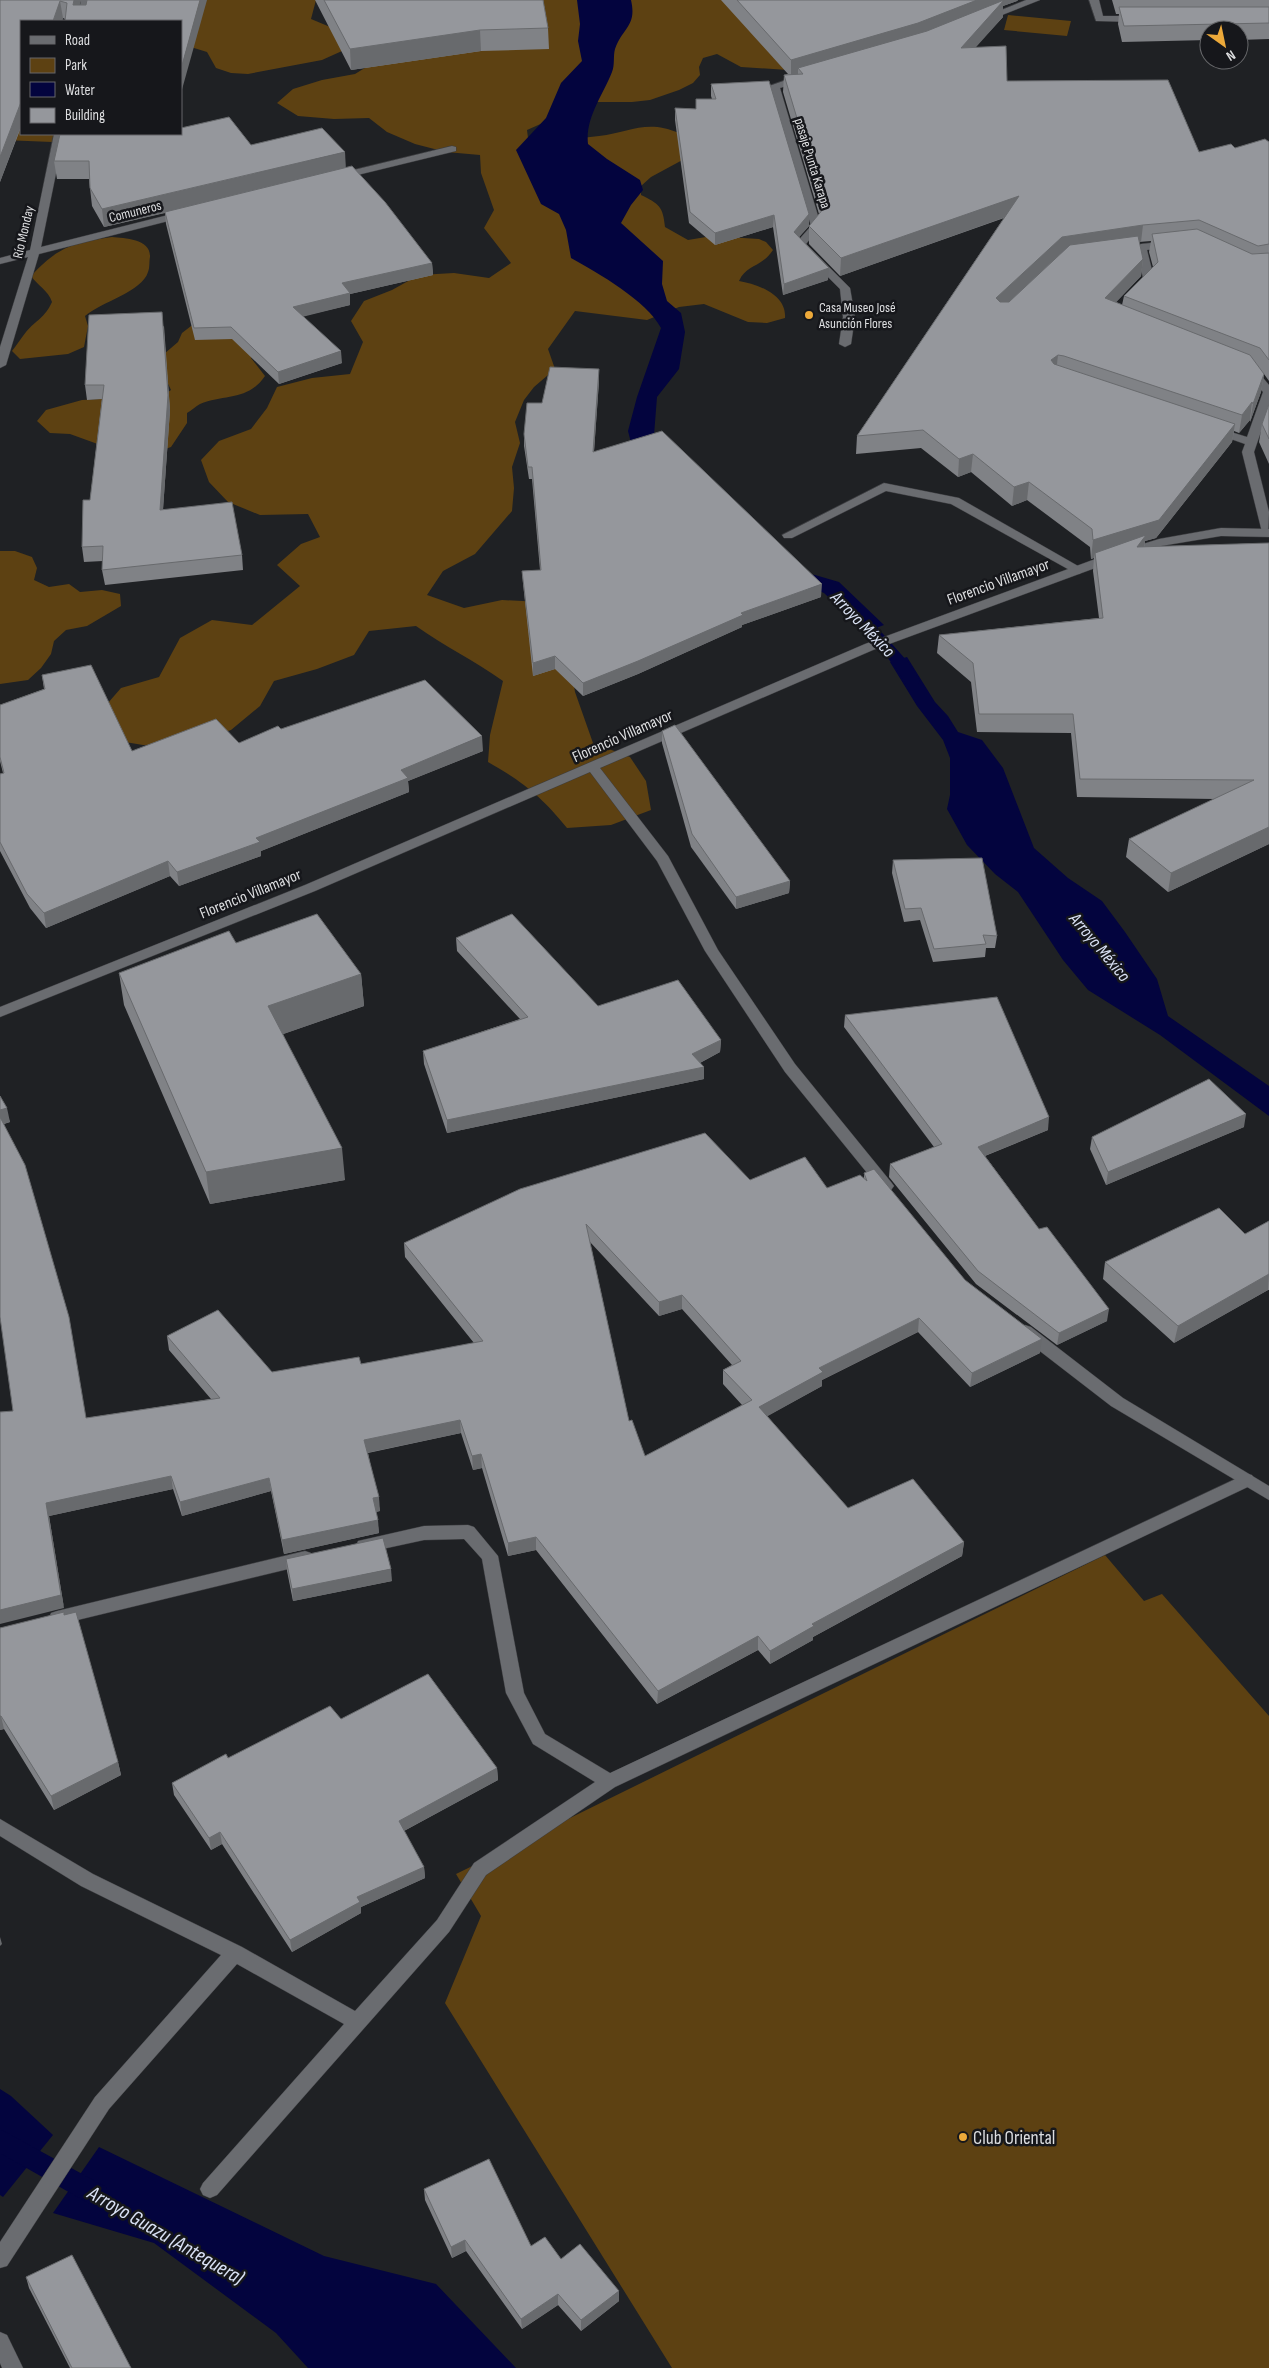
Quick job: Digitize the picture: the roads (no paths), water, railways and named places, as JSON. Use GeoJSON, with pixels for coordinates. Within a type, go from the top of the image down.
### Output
{"type":"FeatureCollection","features":[{"type":"Feature","properties":{"kind":"street"},"geometry":{"type":"LineString","coordinates":[[82,20],[86,0]]}},
{"type":"Feature","properties":{"kind":"street"},"geometry":{"type":"LineString","coordinates":[[975,23],[1035,0]]}},
{"type":"Feature","properties":{"kind":"street"},"geometry":{"type":"LineString","coordinates":[[1094,0],[1099,20],[1146,19]]}},
{"type":"Feature","properties":{"kind":"street","name":"pasaje Punta Karapa"},"geometry":{"type":"LineString","coordinates":[[816,73],[774,86],[816,226],[800,244],[845,288],[849,317],[845,344]]}},
{"type":"Feature","properties":{"kind":"street","name":"Río Monday"},"geometry":{"type":"LineString","coordinates":[[0,365],[35,251],[59,135]]}},
{"type":"Feature","properties":{"kind":"street"},"geometry":{"type":"LineString","coordinates":[[326,180],[452,149]]}},
{"type":"Feature","properties":{"kind":"street","name":"Comuneros"},"geometry":{"type":"LineString","coordinates":[[0,261],[190,213]]}},
{"type":"Feature","properties":{"kind":"street"},"geometry":{"type":"LineString","coordinates":[[1130,297],[1149,278],[1137,247],[1177,244]]}},
{"type":"Feature","properties":{"kind":"street"},"geometry":{"type":"LineString","coordinates":[[1243,366],[1252,370],[1269,392],[1248,452],[1268,532]]}},
{"type":"Feature","properties":{"kind":"street"},"geometry":{"type":"LineString","coordinates":[[1205,427],[1251,442]]}},
{"type":"Feature","properties":{"kind":"street"},"geometry":{"type":"LineString","coordinates":[[788,535],[884,487],[955,501],[1079,570]]}},
{"type":"Feature","properties":{"kind":"street","name":"Florencio Villamayor"},"geometry":{"type":"LineString","coordinates":[[0,1012],[310,888],[900,636],[1079,570],[1159,544],[1221,532],[1268,532]]}},
{"type":"Feature","properties":{"kind":"street"},"geometry":{"type":"LineString","coordinates":[[593,767],[663,859],[712,951],[790,1068],[894,1196]]}},
{"type":"Feature","properties":{"kind":"street"},"geometry":{"type":"LineString","coordinates":[[1016,1324],[1117,1402],[1269,1494]]}},
{"type":"Feature","properties":{"kind":"street"},"geometry":{"type":"LineString","coordinates":[[210,2189],[443,1926],[480,1869],[609,1782],[1246,1480]]}},
{"type":"Feature","properties":{"kind":"street"},"geometry":{"type":"LineString","coordinates":[[348,1549],[424,1533],[468,1532],[490,1556],[515,1693],[539,1739],[609,1782]]}},
{"type":"Feature","properties":{"kind":"street"},"geometry":{"type":"LineString","coordinates":[[39,1623],[320,1555]]}},
{"type":"Feature","properties":{"kind":"street"},"geometry":{"type":"LineString","coordinates":[[0,1827],[86,1880],[235,1953],[357,2022]]}},
{"type":"Feature","properties":{"kind":"street"},"geometry":{"type":"LineString","coordinates":[[0,2259],[102,2103],[235,1953]]}},
{"type":"Feature","properties":{"kind":"street"},"geometry":{"type":"LineString","coordinates":[[0,2342],[13,2368]]}},
{"type":"Feature","properties":{"kind":"water"},"geometry":{"type":"Polygon","coordinates":[[[577,0],[631,0],[631,21],[615,49],[612,72],[589,125],[588,144],[607,159],[640,180],[643,190],[631,205],[621,223],[663,261],[662,284],[667,301],[681,313],[685,332],[679,369],[657,397],[654,435],[660,470],[675,509],[727,563],[815,575],[839,582],[884,625],[865,632],[824,593],[805,585],[709,571],[672,538],[647,505],[628,431],[637,397],[661,328],[645,308],[621,288],[571,258],[566,230],[559,214],[541,204],[516,150],[546,118],[561,83],[582,61],[578,41],[580,24],[577,0]]]}},
{"type":"Feature","properties":{"kind":"water"},"geometry":{"type":"Polygon","coordinates":[[[907,657],[935,702],[948,716],[958,732],[982,740],[1003,768],[1034,848],[1068,878],[1102,901],[1125,932],[1157,979],[1168,1016],[1269,1086],[1269,1116],[1160,1035],[1088,990],[1063,960],[1018,892],[995,874],[967,845],[947,809],[950,795],[950,758],[943,740],[917,706],[890,662],[907,657]]]}},
{"type":"Feature","properties":{"kind":"water"},"geometry":{"type":"Polygon","coordinates":[[[0,2089],[11,2096],[53,2135],[3,2197],[0,2195],[0,2089]]]}},
{"type":"Feature","properties":{"kind":"water"},"geometry":{"type":"Polygon","coordinates":[[[99,2147],[324,2256],[436,2284],[516,2368],[308,2368],[276,2333],[154,2243],[53,2213],[99,2147]]]}},
{"type":"Feature","properties":{"kind":"waterway","name":"Arroyo México"},"geometry":{"type":"LineString","coordinates":[[855,611],[902,665],[912,681]]}},
{"type":"Feature","properties":{"kind":"waterway","name":"Arroyo Guazu (Antequera)"},"geometry":{"type":"LineString","coordinates":[[0,2140],[97,2195]]}},
{"type":"Feature","properties":{"kind":"place","name":"Casa Museo José Asunción Flores"},"geometry":{"type":"Point","coordinates":[809,315]}},
{"type":"Feature","properties":{"kind":"place","name":"Club Oriental"},"geometry":{"type":"Point","coordinates":[963,2137]}}]}
